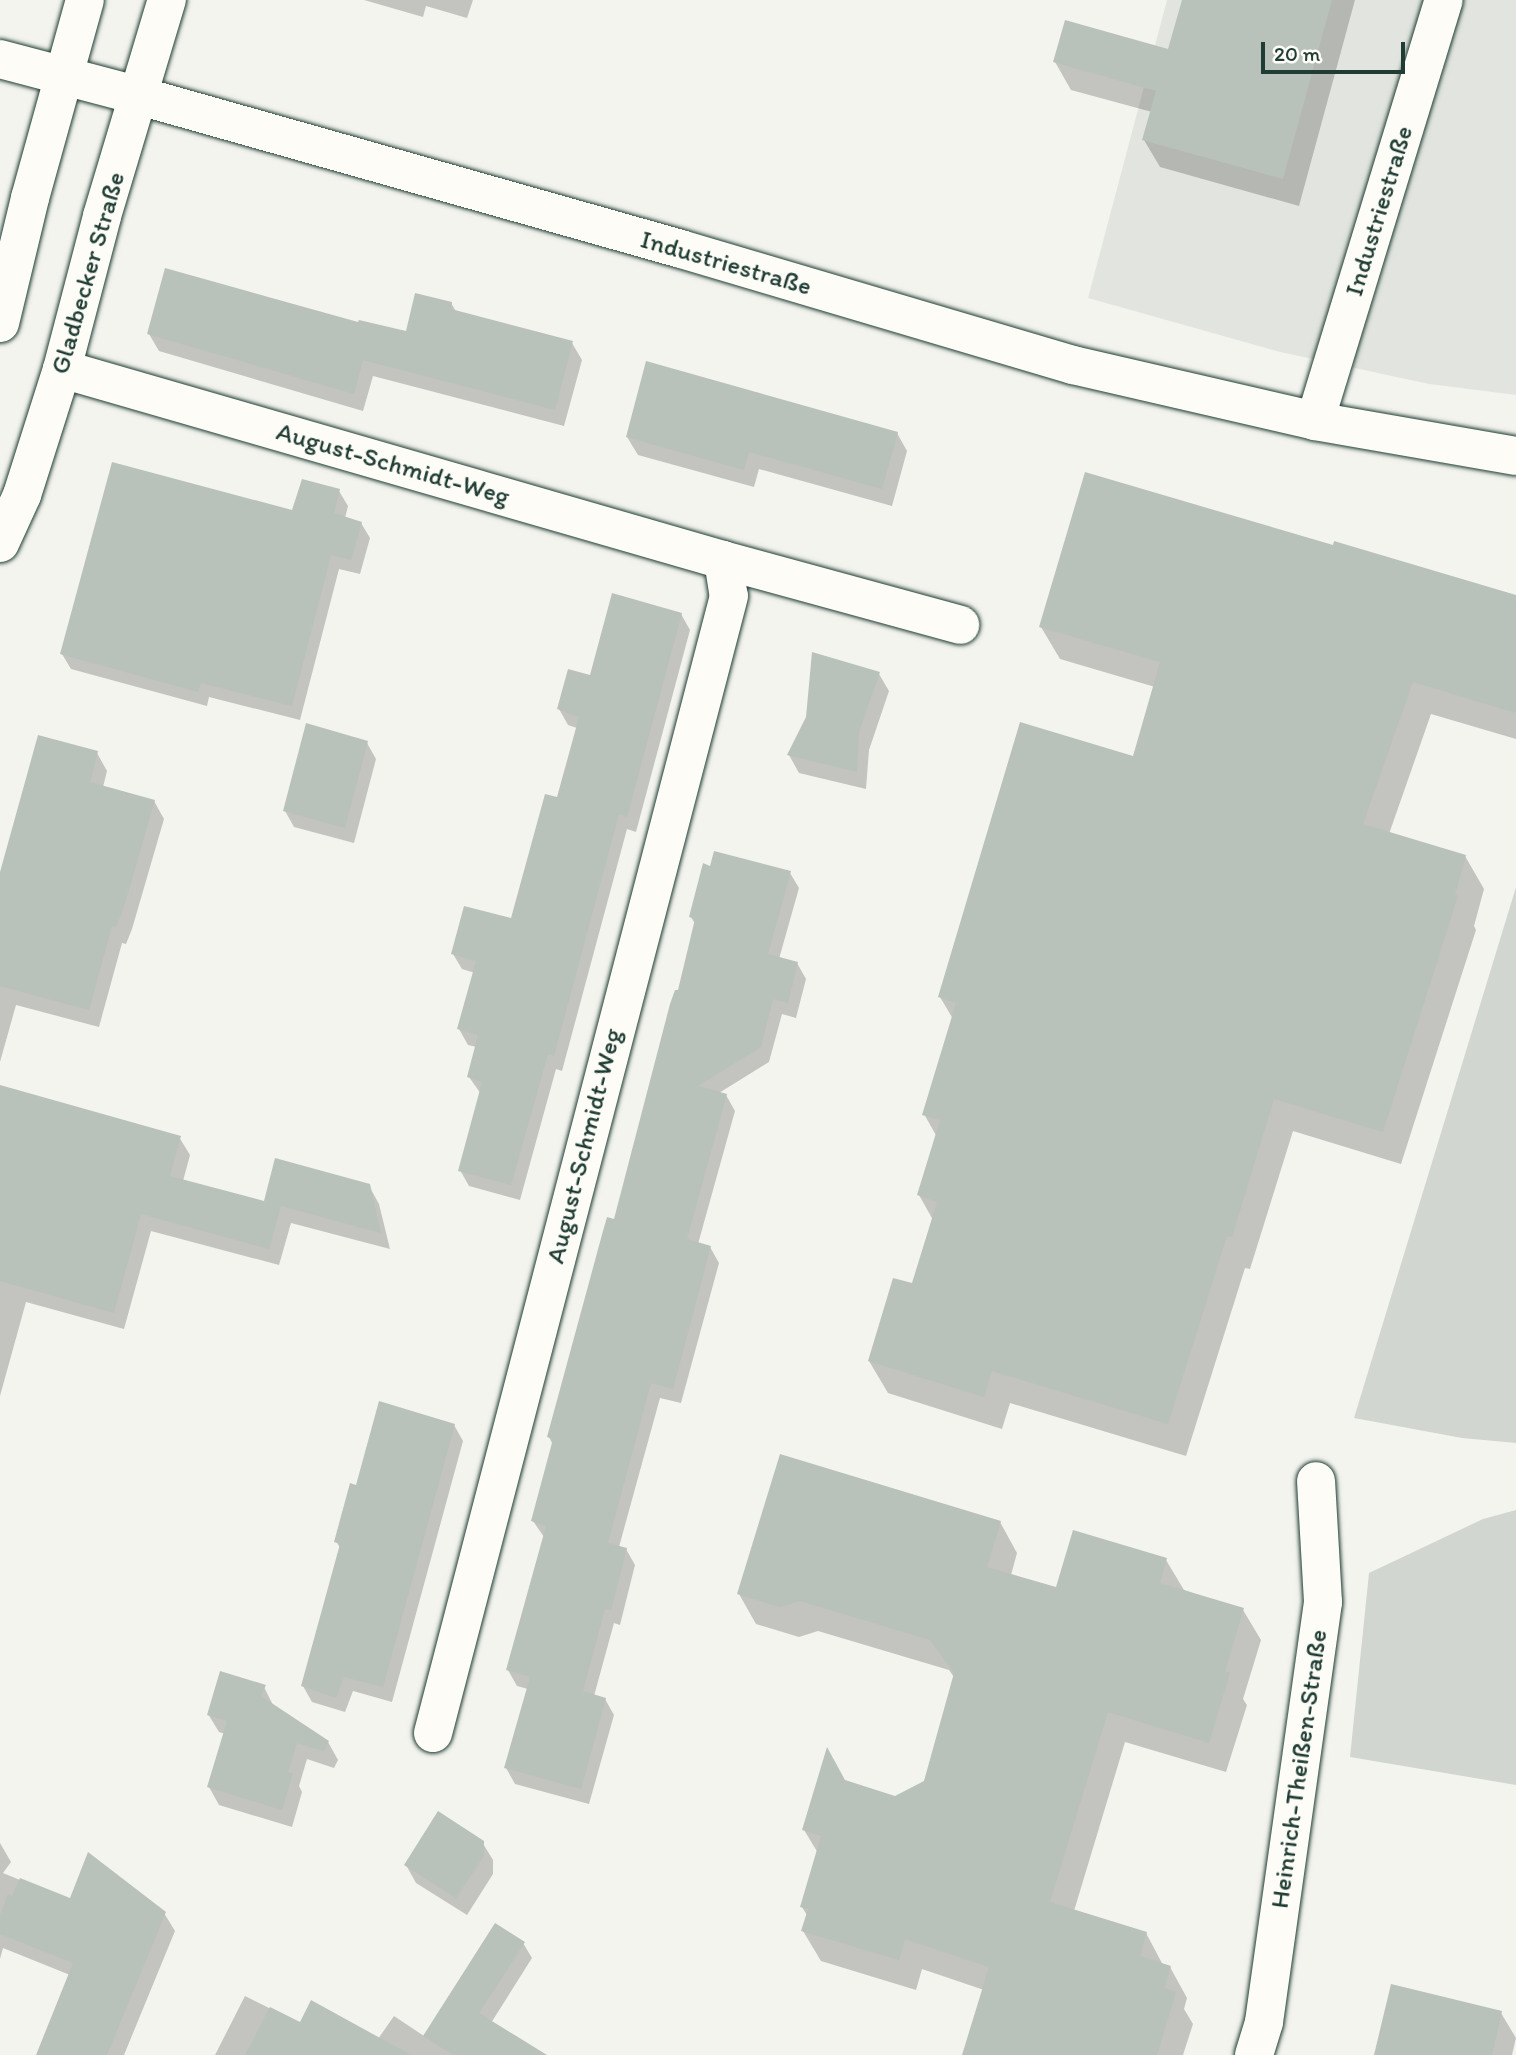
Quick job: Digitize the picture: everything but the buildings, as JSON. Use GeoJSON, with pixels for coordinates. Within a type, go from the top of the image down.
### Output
{"type":"FeatureCollection","features":[{"type":"Feature","properties":{"kind":"street"},"geometry":{"type":"LineString","coordinates":[[0,323],[85,0]]}},
{"type":"Feature","properties":{"kind":"street","name":"Gladbecker Straße"},"geometry":{"type":"LineString","coordinates":[[0,543],[22,495],[62,369],[102,216],[167,0]]}},
{"type":"Feature","properties":{"kind":"street","name":"Industriestraße"},"geometry":{"type":"LineString","coordinates":[[1315,421],[1444,0]]}},
{"type":"Feature","properties":{"kind":"street","name":"Industriestraße"},"geometry":{"type":"LineString","coordinates":[[0,59],[681,249],[1073,365],[1315,421],[1516,456]]}},
{"type":"Feature","properties":{"kind":"street","name":"August-Schmidt-Weg"},"geometry":{"type":"LineString","coordinates":[[62,369],[723,560],[960,625]]}},
{"type":"Feature","properties":{"kind":"street","name":"August-Schmidt-Weg"},"geometry":{"type":"LineString","coordinates":[[433,1733],[729,596],[723,560]]}},
{"type":"Feature","properties":{"kind":"street","name":"Heinrich-Theißen-Straße"},"geometry":{"type":"LineString","coordinates":[[1254,2055],[1264,2022],[1322,1602],[1316,1481]]}},
{"type":"Feature","properties":{"kind":"shaded area"},"geometry":{"type":"Polygon","coordinates":[[[1167,0],[1516,0],[1516,395],[1429,384],[1280,352],[1088,298],[1167,0]]]}},
{"type":"Feature","properties":{"kind":"shaded area"},"geometry":{"type":"Polygon","coordinates":[[[1516,887],[1516,1443],[1462,1438],[1354,1418],[1516,887]]]}},
{"type":"Feature","properties":{"kind":"shaded area"},"geometry":{"type":"Polygon","coordinates":[[[1516,1510],[1516,1785],[1350,1757],[1369,1573],[1483,1519],[1516,1510]]]}}]}
